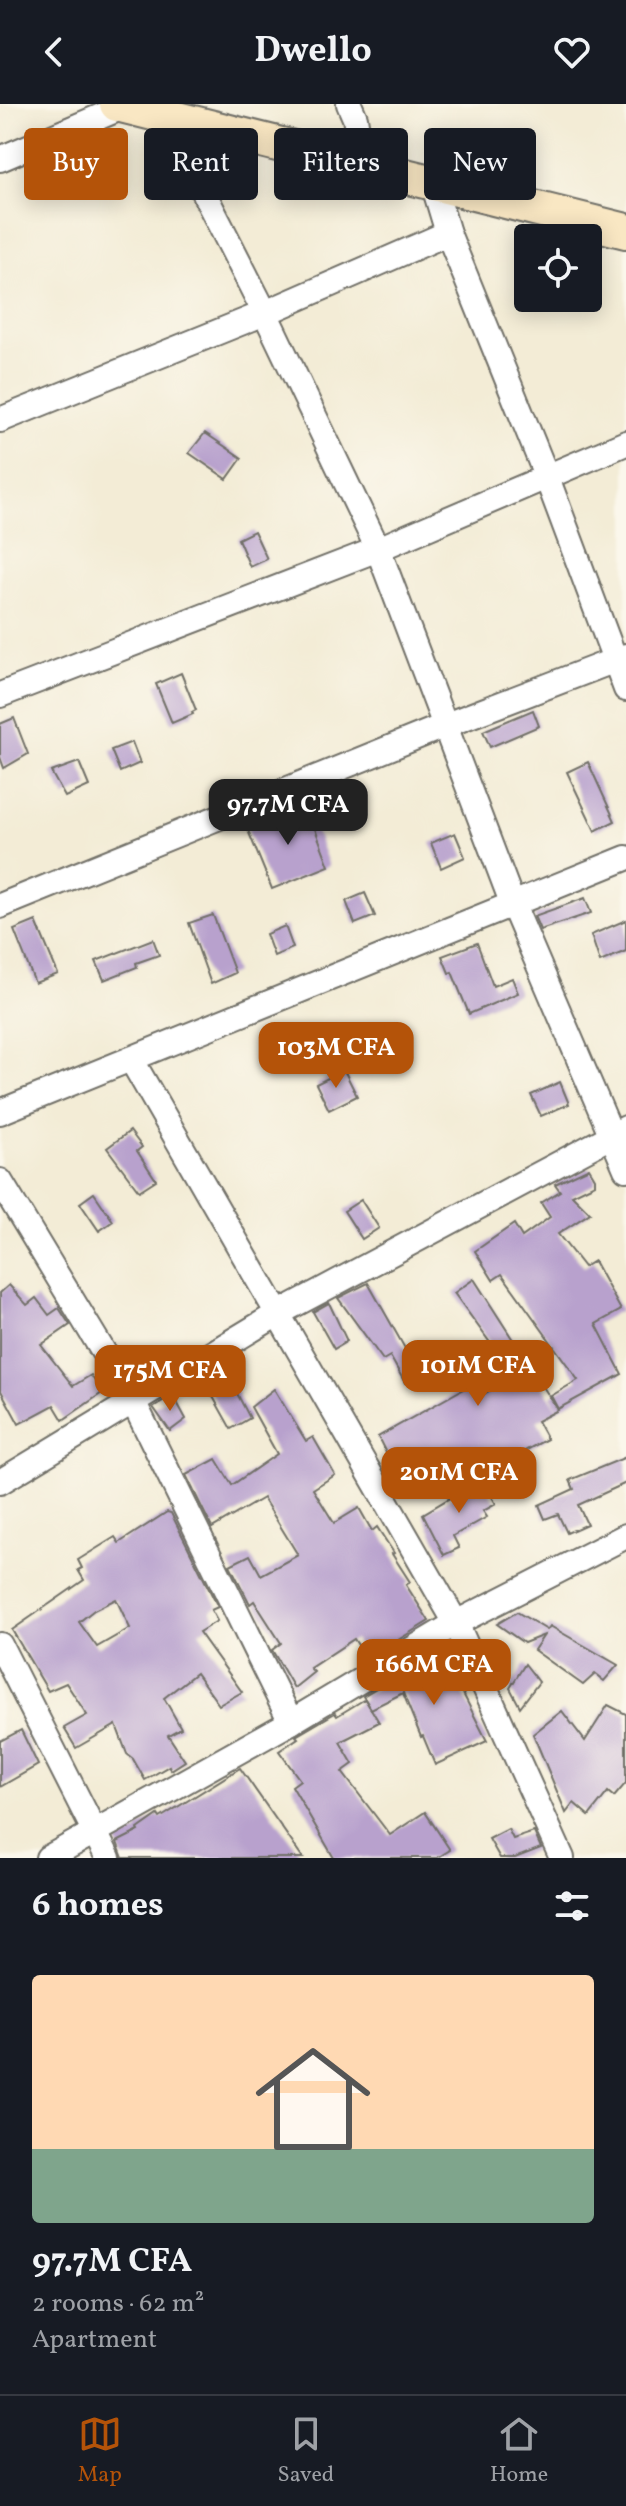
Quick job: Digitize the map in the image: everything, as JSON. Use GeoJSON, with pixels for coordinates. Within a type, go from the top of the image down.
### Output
{"type":"FeatureCollection","features":[{"type":"Feature","properties":{"kind":"main road"},"geometry":{"type":"LineString","coordinates":[[204,104],[299,128]]}},
{"type":"Feature","properties":{"kind":"main road"},"geometry":{"type":"LineString","coordinates":[[121,105],[424,181]]}},
{"type":"Feature","properties":{"kind":"main road"},"geometry":{"type":"LineString","coordinates":[[408,155],[626,209]]}},
{"type":"Feature","properties":{"kind":"main road"},"geometry":{"type":"LineString","coordinates":[[501,200],[626,231]]}},
{"type":"Feature","properties":{"kind":"street"},"geometry":{"type":"LineString","coordinates":[[349,104],[357,128]]}},
{"type":"Feature","properties":{"kind":"street"},"geometry":{"type":"LineString","coordinates":[[0,159],[121,105]]}},
{"type":"Feature","properties":{"kind":"street"},"geometry":{"type":"LineString","coordinates":[[165,117],[265,313],[378,549],[513,905],[619,1131],[626,1169]]}},
{"type":"Feature","properties":{"kind":"street"},"geometry":{"type":"LineString","coordinates":[[438,200],[448,233],[620,658],[626,689]]}},
{"type":"Feature","properties":{"kind":"street"},"geometry":{"type":"LineString","coordinates":[[0,420],[265,313],[448,233]]}},
{"type":"Feature","properties":{"kind":"street"},"geometry":{"type":"LineString","coordinates":[[0,695],[378,549],[626,443]]}},
{"type":"Feature","properties":{"kind":"street"},"geometry":{"type":"LineString","coordinates":[[0,906],[446,725],[620,658]]}},
{"type":"Feature","properties":{"kind":"street"},"geometry":{"type":"LineString","coordinates":[[0,1112],[626,858]]}},
{"type":"Feature","properties":{"kind":"street"},"geometry":{"type":"LineString","coordinates":[[131,1059],[456,1623],[562,1858]]}},
{"type":"Feature","properties":{"kind":"street"},"geometry":{"type":"LineString","coordinates":[[0,1482],[132,1399],[279,1313],[619,1131]]}},
{"type":"Feature","properties":{"kind":"street"},"geometry":{"type":"LineString","coordinates":[[0,1181],[132,1399],[291,1722]]}},
{"type":"Feature","properties":{"kind":"street"},"geometry":{"type":"LineString","coordinates":[[48,1858],[291,1722],[456,1623],[626,1536]]}},
{"type":"Feature","properties":{"kind":"street"},"geometry":{"type":"LineString","coordinates":[[0,1645],[108,1858]]}},
{"type":"Feature","properties":{"kind":"building"},"geometry":{"type":"Polygon","coordinates":[[[205,433],[242,458],[227,479],[189,453],[205,433]]]}},
{"type":"Feature","properties":{"kind":"building"},"geometry":{"type":"Polygon","coordinates":[[[254,531],[267,559],[250,567],[238,539],[254,531]]]}},
{"type":"Feature","properties":{"kind":"building"},"geometry":{"type":"Polygon","coordinates":[[[181,673],[196,710],[172,723],[156,684],[181,673]]]}},
{"type":"Feature","properties":{"kind":"building"},"geometry":{"type":"Polygon","coordinates":[[[533,710],[539,726],[490,747],[483,731],[533,710]]]}},
{"type":"Feature","properties":{"kind":"building"},"geometry":{"type":"Polygon","coordinates":[[[14,718],[28,754],[4,768],[0,757],[0,724],[14,718]]]}},
{"type":"Feature","properties":{"kind":"building"},"geometry":{"type":"Polygon","coordinates":[[[132,742],[140,763],[120,772],[111,750],[132,742]]]}},
{"type":"Feature","properties":{"kind":"building"},"geometry":{"type":"Polygon","coordinates":[[[79,762],[89,786],[65,797],[51,772],[79,762]]]}},
{"type":"Feature","properties":{"kind":"building"},"geometry":{"type":"Polygon","coordinates":[[[588,762],[615,821],[595,831],[567,772],[588,762]]]}},
{"type":"Feature","properties":{"kind":"building"},"geometry":{"type":"Polygon","coordinates":[[[306,805],[329,866],[272,889],[247,828],[306,805]]]}},
{"type":"Feature","properties":{"kind":"building"},"geometry":{"type":"Polygon","coordinates":[[[455,833],[465,857],[441,868],[431,843],[455,833]]]}},
{"type":"Feature","properties":{"kind":"building"},"geometry":{"type":"Polygon","coordinates":[[[365,893],[375,916],[355,924],[346,901],[365,893]]]}},
{"type":"Feature","properties":{"kind":"building"},"geometry":{"type":"Polygon","coordinates":[[[585,898],[591,913],[540,930],[534,916],[585,898]]]}},
{"type":"Feature","properties":{"kind":"building"},"geometry":{"type":"Polygon","coordinates":[[[213,915],[235,973],[211,984],[189,923],[213,915]]]}},
{"type":"Feature","properties":{"kind":"building"},"geometry":{"type":"Polygon","coordinates":[[[626,920],[626,951],[600,962],[591,935],[626,920]]]}},
{"type":"Feature","properties":{"kind":"building"},"geometry":{"type":"Polygon","coordinates":[[[36,921],[58,974],[35,983],[14,930],[36,921]]]}},
{"type":"Feature","properties":{"kind":"building"},"geometry":{"type":"Polygon","coordinates":[[[285,926],[293,948],[274,956],[266,934],[285,926]]]}},
{"type":"Feature","properties":{"kind":"building"},"geometry":{"type":"Polygon","coordinates":[[[153,939],[159,955],[104,980],[96,961],[153,939]]]}},
{"type":"Feature","properties":{"kind":"building"},"geometry":{"type":"Polygon","coordinates":[[[477,943],[493,986],[512,978],[518,993],[469,1014],[442,956],[477,943]]]}},
{"type":"Feature","properties":{"kind":"building"},"geometry":{"type":"Polygon","coordinates":[[[344,1070],[357,1096],[329,1110],[316,1084],[344,1070]]]}},
{"type":"Feature","properties":{"kind":"building"},"geometry":{"type":"Polygon","coordinates":[[[560,1082],[569,1104],[541,1116],[531,1095],[560,1082]]]}},
{"type":"Feature","properties":{"kind":"building"},"geometry":{"type":"Polygon","coordinates":[[[130,1131],[142,1147],[137,1151],[156,1180],[139,1191],[107,1148],[130,1131]]]}},
{"type":"Feature","properties":{"kind":"building"},"geometry":{"type":"Polygon","coordinates":[[[589,1168],[595,1184],[572,1195],[590,1213],[558,1234],[584,1267],[594,1261],[621,1310],[596,1324],[622,1374],[558,1409],[551,1396],[578,1380],[502,1274],[493,1280],[475,1251],[514,1224],[522,1237],[550,1217],[541,1203],[560,1191],[555,1184],[589,1168]]]}},
{"type":"Feature","properties":{"kind":"building"},"geometry":{"type":"Polygon","coordinates":[[[94,1193],[113,1221],[99,1231],[80,1203],[94,1193]]]}},
{"type":"Feature","properties":{"kind":"building"},"geometry":{"type":"Polygon","coordinates":[[[361,1200],[379,1228],[362,1239],[344,1211],[361,1200]]]}},
{"type":"Feature","properties":{"kind":"building"},"geometry":{"type":"Polygon","coordinates":[[[474,1279],[558,1410],[537,1421],[547,1439],[508,1460],[507,1456],[472,1476],[457,1450],[421,1471],[410,1454],[392,1465],[378,1437],[472,1384],[480,1396],[515,1377],[454,1293],[474,1279]]]}},
{"type":"Feature","properties":{"kind":"building"},"geometry":{"type":"Polygon","coordinates":[[[368,1283],[420,1375],[405,1383],[390,1356],[383,1360],[338,1298],[368,1283]]]}},
{"type":"Feature","properties":{"kind":"building"},"geometry":{"type":"Polygon","coordinates":[[[9,1285],[27,1305],[36,1298],[49,1315],[59,1308],[70,1325],[41,1345],[73,1386],[91,1375],[102,1393],[63,1420],[54,1405],[19,1424],[0,1389],[0,1293],[9,1285]]]}},
{"type":"Feature","properties":{"kind":"building"},"geometry":{"type":"Polygon","coordinates":[[[329,1303],[347,1341],[334,1349],[313,1312],[329,1303]]]}},
{"type":"Feature","properties":{"kind":"building"},"geometry":{"type":"Polygon","coordinates":[[[222,1365],[250,1418],[231,1429],[202,1377],[222,1365]]]}},
{"type":"Feature","properties":{"kind":"building"},"geometry":{"type":"Polygon","coordinates":[[[274,1389],[306,1441],[313,1437],[335,1475],[313,1489],[334,1523],[359,1508],[372,1531],[377,1527],[394,1553],[410,1582],[406,1585],[429,1621],[367,1659],[354,1639],[310,1668],[314,1672],[294,1688],[272,1650],[281,1643],[254,1601],[250,1604],[230,1565],[250,1555],[261,1575],[298,1555],[263,1498],[212,1528],[186,1475],[216,1459],[232,1485],[277,1454],[251,1407],[274,1389]]]}},
{"type":"Feature","properties":{"kind":"building"},"geometry":{"type":"Polygon","coordinates":[[[173,1395],[186,1419],[170,1431],[153,1407],[173,1395]]]}},
{"type":"Feature","properties":{"kind":"building"},"geometry":{"type":"Polygon","coordinates":[[[626,1457],[626,1483],[578,1505],[587,1524],[567,1533],[558,1514],[545,1519],[539,1505],[574,1489],[570,1480],[626,1457]]]}},
{"type":"Feature","properties":{"kind":"building"},"geometry":{"type":"Polygon","coordinates":[[[482,1479],[496,1504],[483,1511],[487,1517],[453,1536],[459,1548],[444,1555],[423,1514],[482,1479]]]}},
{"type":"Feature","properties":{"kind":"building"},"geometry":{"type":"Polygon","coordinates":[[[167,1512],[171,1513],[218,1607],[211,1610],[217,1621],[199,1632],[242,1692],[219,1705],[196,1673],[164,1698],[181,1728],[168,1735],[185,1761],[145,1780],[127,1754],[116,1725],[76,1748],[64,1728],[87,1715],[66,1683],[48,1691],[12,1630],[84,1580],[78,1570],[82,1568],[78,1560],[115,1537],[119,1543],[167,1512]],[[116,1599],[79,1622],[97,1647],[130,1628],[116,1599]]]}},
{"type":"Feature","properties":{"kind":"building"},"geometry":{"type":"Polygon","coordinates":[[[517,1612],[547,1630],[550,1626],[618,1665],[604,1681],[595,1674],[583,1685],[534,1650],[544,1635],[524,1643],[497,1624],[517,1612]]]}},
{"type":"Feature","properties":{"kind":"building"},"geometry":{"type":"Polygon","coordinates":[[[441,1650],[487,1741],[435,1765],[403,1693],[371,1709],[363,1696],[441,1650]]]}},
{"type":"Feature","properties":{"kind":"building"},"geometry":{"type":"Polygon","coordinates":[[[525,1664],[539,1682],[520,1707],[510,1688],[525,1664]]]}},
{"type":"Feature","properties":{"kind":"building"},"geometry":{"type":"Polygon","coordinates":[[[365,1699],[379,1722],[340,1742],[353,1764],[342,1772],[390,1835],[425,1812],[450,1850],[437,1858],[334,1858],[292,1786],[300,1780],[279,1751],[298,1738],[296,1736],[365,1699]]]}},
{"type":"Feature","properties":{"kind":"building"},"geometry":{"type":"Polygon","coordinates":[[[608,1705],[626,1714],[626,1783],[614,1797],[608,1792],[589,1816],[574,1803],[566,1813],[533,1734],[562,1711],[585,1741],[608,1705]]]}},
{"type":"Feature","properties":{"kind":"building"},"geometry":{"type":"Polygon","coordinates":[[[21,1730],[38,1765],[0,1787],[0,1741],[21,1730]]]}},
{"type":"Feature","properties":{"kind":"building"},"geometry":{"type":"Polygon","coordinates":[[[240,1768],[303,1858],[123,1858],[117,1842],[240,1768]]]}},
{"type":"Feature","properties":{"kind":"building"},"geometry":{"type":"Polygon","coordinates":[[[508,1829],[513,1839],[534,1832],[541,1848],[515,1858],[500,1858],[489,1839],[508,1829]]]}}]}
